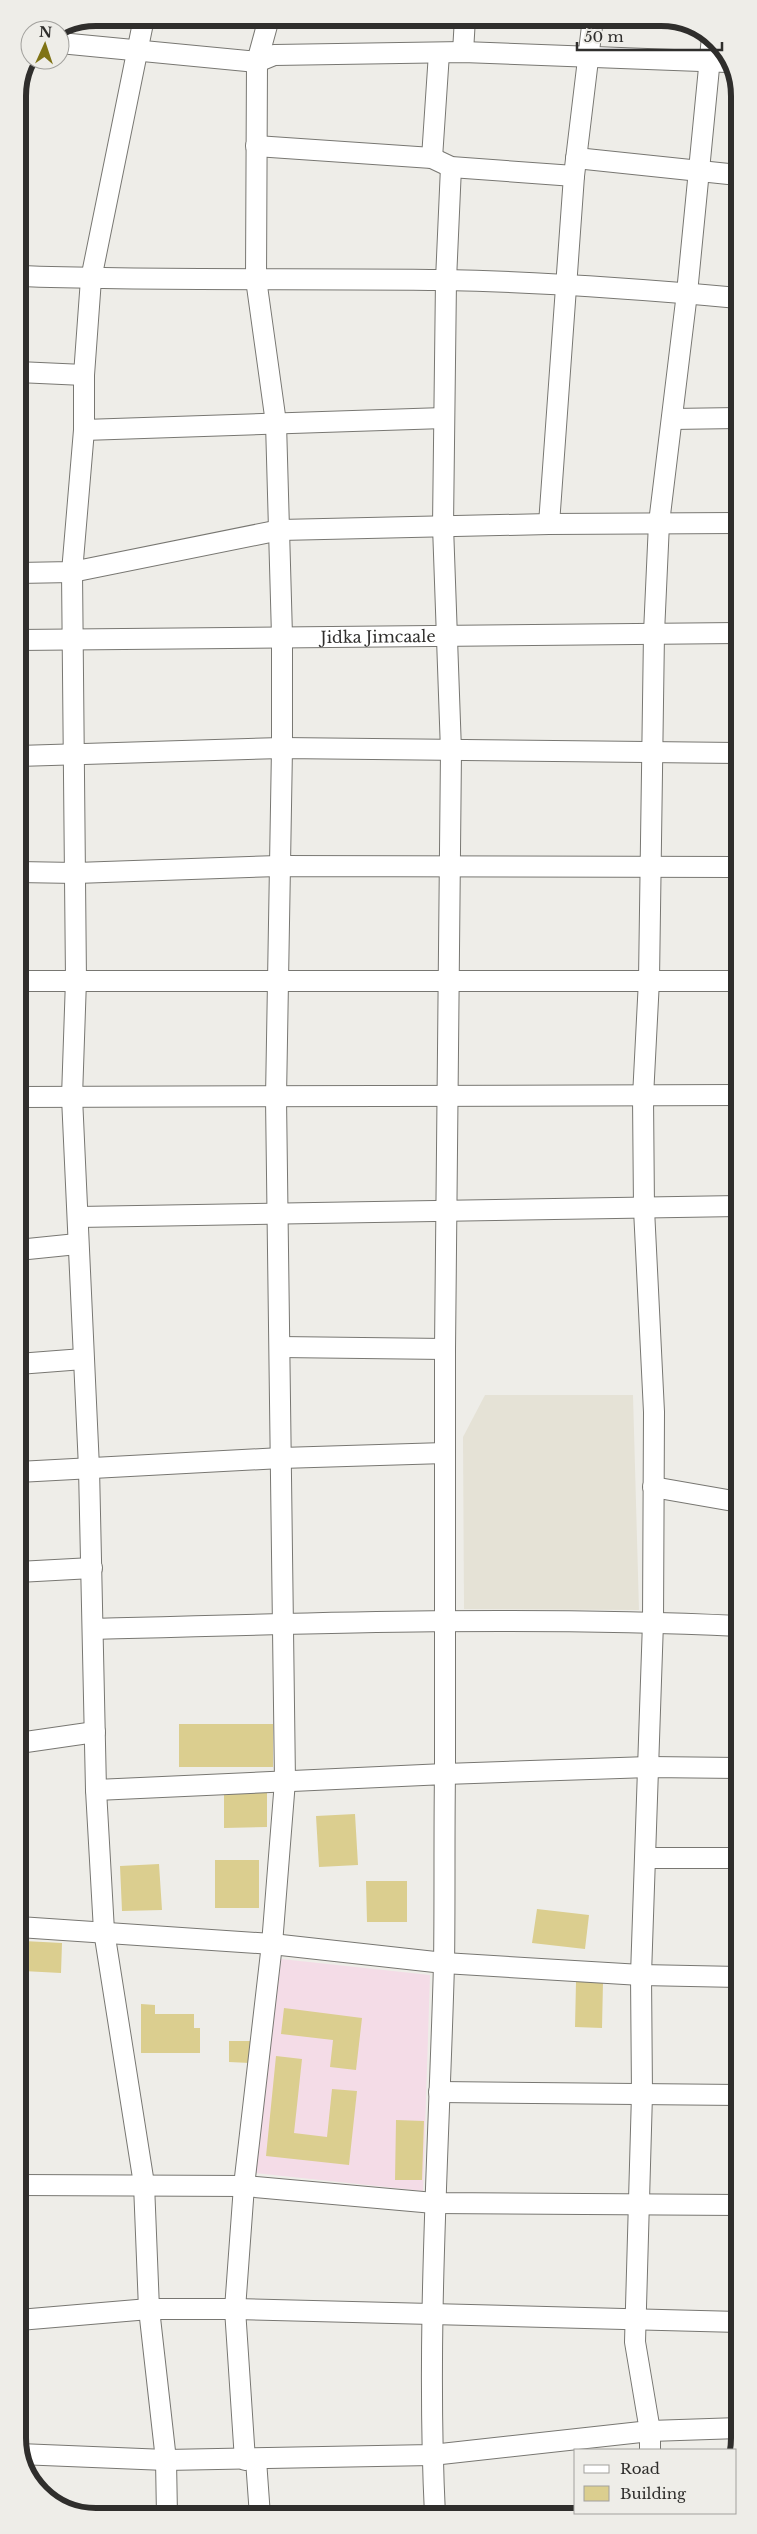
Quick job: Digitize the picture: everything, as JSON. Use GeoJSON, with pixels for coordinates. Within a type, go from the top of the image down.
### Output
{"type":"FeatureCollection","features":[{"type":"Feature","properties":{"kind":"street"},"geometry":{"type":"LineString","coordinates":[[142,26],[91,279],[84,375],[84,430],[72,572],[76,873],[76,980],[72,1097],[89,1468],[96,1790],[104,1931],[144,2184],[150,2309],[166,2460],[168,2508]]}},
{"type":"Feature","properties":{"kind":"street"},"geometry":{"type":"LineString","coordinates":[[259,2508],[251,2460],[235,2309],[244,2186],[272,1944],[285,1780],[276,1098],[280,980],[279,866],[282,748],[280,530],[276,423],[256,280],[257,62],[266,26]]}},
{"type":"Feature","properties":{"kind":"street"},"geometry":{"type":"LineString","coordinates":[[462,52],[464,26]]}},
{"type":"Feature","properties":{"kind":"street"},"geometry":{"type":"LineString","coordinates":[[549,524],[575,167],[591,26]]}},
{"type":"Feature","properties":{"kind":"street"},"geometry":{"type":"LineString","coordinates":[[70,44],[257,62],[274,55],[462,52],[718,61],[699,169],[687,293],[659,523],[654,633],[649,980],[643,1097],[644,1209],[654,1412],[653,1622],[650,1767],[641,1974],[642,2094],[635,2342],[650,2441]]}},
{"type":"Feature","properties":{"kind":"street"},"geometry":{"type":"LineString","coordinates":[[432,158],[439,53]]}},
{"type":"Feature","properties":{"kind":"street"},"geometry":{"type":"LineString","coordinates":[[256,146],[432,158],[451,167],[699,169],[731,174]]}},
{"type":"Feature","properties":{"kind":"street"},"geometry":{"type":"LineString","coordinates":[[435,2508],[432,2455],[434,2203],[444,1963],[445,1349],[451,751],[443,526],[446,280],[451,167]]}},
{"type":"Feature","properties":{"kind":"street"},"geometry":{"type":"LineString","coordinates":[[26,276],[91,279],[446,280],[566,285],[731,297]]}},
{"type":"Feature","properties":{"kind":"street"},"geometry":{"type":"LineString","coordinates":[[26,372],[84,375]]}},
{"type":"Feature","properties":{"kind":"street"},"geometry":{"type":"LineString","coordinates":[[84,430],[444,418]]}},
{"type":"Feature","properties":{"kind":"street"},"geometry":{"type":"LineString","coordinates":[[672,419],[731,418]]}},
{"type":"Feature","properties":{"kind":"street"},"geometry":{"type":"LineString","coordinates":[[26,573],[72,572],[280,530],[549,524],[731,523]]}},
{"type":"Feature","properties":{"kind":"street","name":"Jidka Jimcaale"},"geometry":{"type":"LineString","coordinates":[[26,640],[74,641],[282,636],[731,633]]}},
{"type":"Feature","properties":{"kind":"street"},"geometry":{"type":"LineString","coordinates":[[26,756],[282,748],[451,751],[731,752]]}},
{"type":"Feature","properties":{"kind":"street"},"geometry":{"type":"LineString","coordinates":[[26,872],[76,873],[279,866],[731,867]]}},
{"type":"Feature","properties":{"kind":"street"},"geometry":{"type":"LineString","coordinates":[[26,981],[731,981]]}},
{"type":"Feature","properties":{"kind":"street"},"geometry":{"type":"LineString","coordinates":[[26,1097],[276,1098],[449,1095],[643,1097],[731,1095]]}},
{"type":"Feature","properties":{"kind":"street"},"geometry":{"type":"LineString","coordinates":[[78,1217],[278,1212],[644,1209],[731,1206]]}},
{"type":"Feature","properties":{"kind":"street"},"geometry":{"type":"LineString","coordinates":[[26,1249],[78,1244]]}},
{"type":"Feature","properties":{"kind":"street"},"geometry":{"type":"LineString","coordinates":[[280,1347],[445,1349]]}},
{"type":"Feature","properties":{"kind":"street"},"geometry":{"type":"LineString","coordinates":[[26,1363],[83,1359]]}},
{"type":"Feature","properties":{"kind":"street"},"geometry":{"type":"LineString","coordinates":[[26,1472],[282,1458],[445,1453]]}},
{"type":"Feature","properties":{"kind":"street"},"geometry":{"type":"LineString","coordinates":[[653,1487],[731,1501]]}},
{"type":"Feature","properties":{"kind":"street"},"geometry":{"type":"LineString","coordinates":[[26,1572],[92,1568]]}},
{"type":"Feature","properties":{"kind":"street"},"geometry":{"type":"LineString","coordinates":[[94,1629],[282,1623],[653,1622],[731,1626]]}},
{"type":"Feature","properties":{"kind":"street"},"geometry":{"type":"LineString","coordinates":[[26,1742],[95,1732]]}},
{"type":"Feature","properties":{"kind":"street"},"geometry":{"type":"LineString","coordinates":[[96,1790],[445,1774],[650,1767],[731,1768]]}},
{"type":"Feature","properties":{"kind":"street"},"geometry":{"type":"LineString","coordinates":[[646,1858],[731,1858]]}},
{"type":"Feature","properties":{"kind":"street"},"geometry":{"type":"LineString","coordinates":[[26,1927],[104,1931],[272,1944],[444,1963],[641,1974],[731,1977]]}},
{"type":"Feature","properties":{"kind":"street"},"geometry":{"type":"LineString","coordinates":[[439,2092],[731,2095]]}},
{"type":"Feature","properties":{"kind":"street"},"geometry":{"type":"LineString","coordinates":[[26,2185],[144,2184],[244,2186],[434,2203],[731,2205]]}},
{"type":"Feature","properties":{"kind":"street"},"geometry":{"type":"LineString","coordinates":[[26,2319],[150,2309],[235,2309],[731,2322]]}},
{"type":"Feature","properties":{"kind":"street"},"geometry":{"type":"LineString","coordinates":[[29,2454],[166,2460],[251,2460],[432,2455],[650,2441],[731,2429]]}},
{"type":"Feature","properties":{"kind":"shaded area"},"geometry":{"type":"Polygon","coordinates":[[[485,1395],[633,1395],[639,1610],[464,1609],[463,1437],[485,1395]]]}},
{"type":"Feature","properties":{"kind":"shaded area"},"geometry":{"type":"Polygon","coordinates":[[[281,1959],[430,1975],[423,2191],[255,2173],[281,1959]]]}},
{"type":"Feature","properties":{"kind":"building"},"geometry":{"type":"Polygon","coordinates":[[[179,1724],[273,1724],[273,1767],[179,1767],[179,1724]]]}},
{"type":"Feature","properties":{"kind":"building"},"geometry":{"type":"Polygon","coordinates":[[[224,1784],[267,1784],[267,1827],[224,1828],[224,1784]]]}},
{"type":"Feature","properties":{"kind":"building"},"geometry":{"type":"Polygon","coordinates":[[[355,1814],[358,1865],[319,1867],[316,1816],[355,1814]]]}},
{"type":"Feature","properties":{"kind":"building"},"geometry":{"type":"Polygon","coordinates":[[[215,1860],[259,1860],[259,1908],[215,1908],[215,1860]]]}},
{"type":"Feature","properties":{"kind":"building"},"geometry":{"type":"Polygon","coordinates":[[[159,1864],[162,1910],[122,1911],[120,1866],[159,1864]]]}},
{"type":"Feature","properties":{"kind":"building"},"geometry":{"type":"Polygon","coordinates":[[[366,1881],[407,1881],[407,1922],[367,1922],[366,1881]]]}},
{"type":"Feature","properties":{"kind":"building"},"geometry":{"type":"Polygon","coordinates":[[[537,1909],[589,1915],[585,1949],[532,1943],[537,1909]]]}},
{"type":"Feature","properties":{"kind":"building"},"geometry":{"type":"Polygon","coordinates":[[[26,1941],[62,1943],[61,1973],[26,1971],[26,1941]]]}},
{"type":"Feature","properties":{"kind":"building"},"geometry":{"type":"Polygon","coordinates":[[[576,1982],[603,1982],[602,2028],[575,2027],[576,1982]]]}},
{"type":"Feature","properties":{"kind":"building"},"geometry":{"type":"Polygon","coordinates":[[[141,2004],[155,2005],[155,2014],[194,2014],[194,2028],[200,2028],[200,2053],[141,2053],[141,2004]]]}},
{"type":"Feature","properties":{"kind":"building"},"geometry":{"type":"Polygon","coordinates":[[[284,2008],[362,2018],[356,2070],[330,2067],[333,2040],[281,2034],[284,2008]]]}},
{"type":"Feature","properties":{"kind":"building"},"geometry":{"type":"Polygon","coordinates":[[[229,2041],[251,2041],[250,2063],[229,2062],[229,2041]]]}},
{"type":"Feature","properties":{"kind":"building"},"geometry":{"type":"Polygon","coordinates":[[[276,2056],[302,2059],[294,2133],[327,2137],[332,2089],[357,2091],[349,2165],[266,2156],[276,2056]]]}},
{"type":"Feature","properties":{"kind":"building"},"geometry":{"type":"Polygon","coordinates":[[[396,2120],[424,2121],[422,2180],[395,2180],[396,2120]]]}}]}
